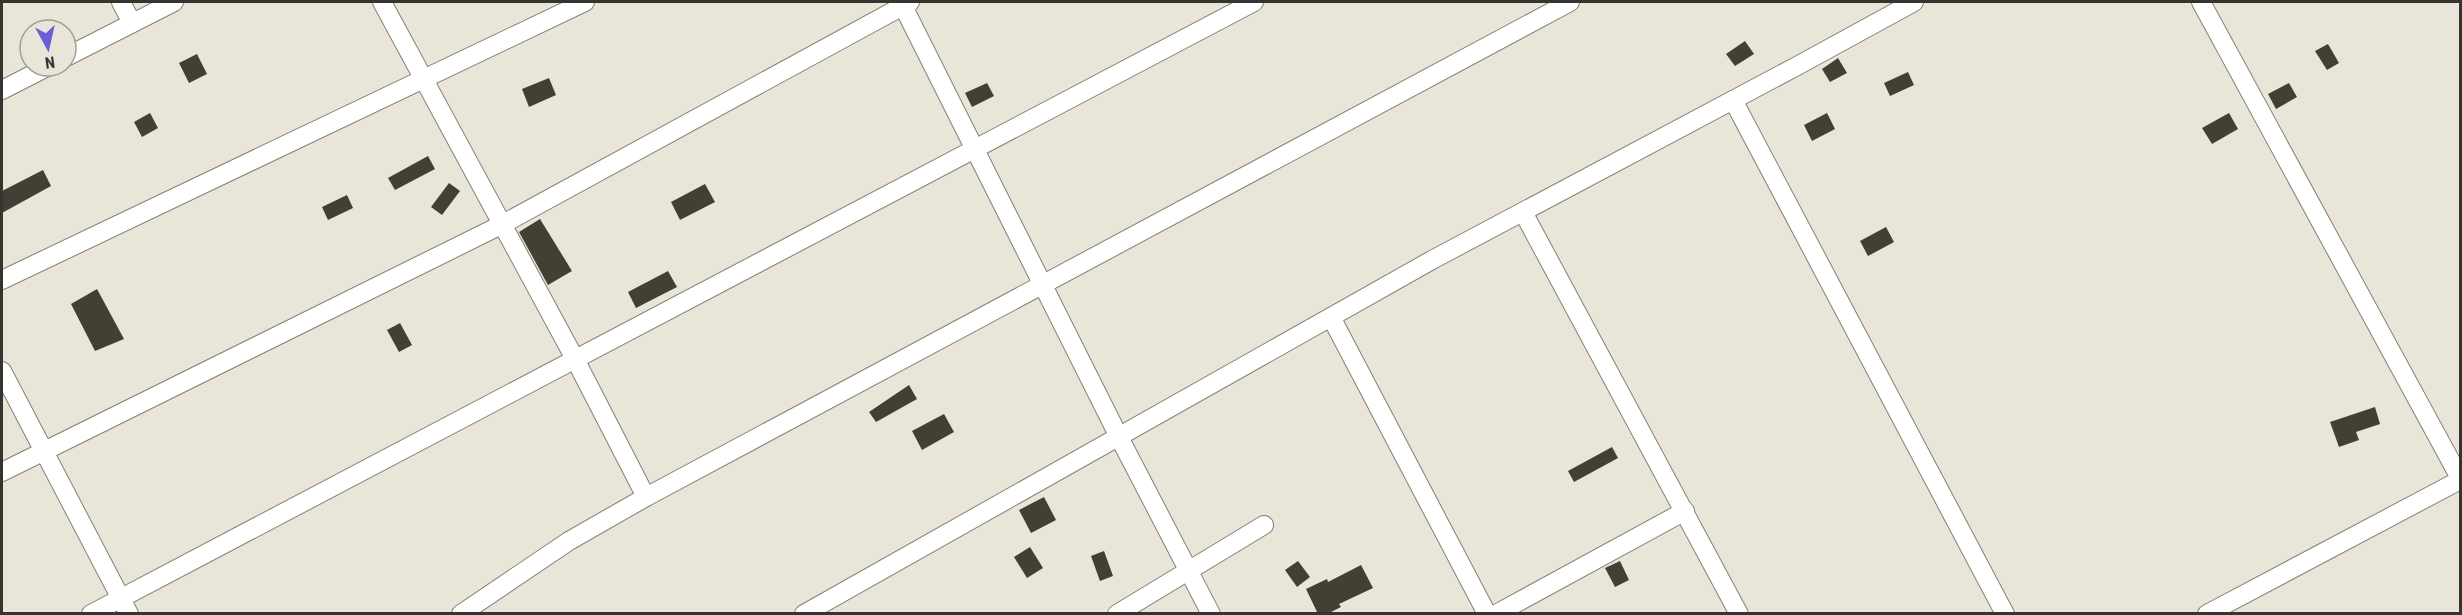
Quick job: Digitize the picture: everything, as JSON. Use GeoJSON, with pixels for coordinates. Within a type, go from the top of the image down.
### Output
{"type":"FeatureCollection","features":[{"type":"Feature","properties":{"kind":"street"},"geometry":{"type":"LineString","coordinates":[[121,2],[132,23]]}},
{"type":"Feature","properties":{"kind":"street"},"geometry":{"type":"LineString","coordinates":[[78,51],[174,2]]}},
{"type":"Feature","properties":{"kind":"street"},"geometry":{"type":"LineString","coordinates":[[382,2],[575,359],[646,497]]}},
{"type":"Feature","properties":{"kind":"street"},"geometry":{"type":"LineString","coordinates":[[2,280],[585,2]]}},
{"type":"Feature","properties":{"kind":"street"},"geometry":{"type":"LineString","coordinates":[[91,614],[125,605],[575,359],[1254,2]]}},
{"type":"Feature","properties":{"kind":"street"},"geometry":{"type":"LineString","coordinates":[[461,614],[570,541],[646,497],[1570,2]]}},
{"type":"Feature","properties":{"kind":"street"},"geometry":{"type":"LineString","coordinates":[[804,614],[1330,317],[1914,2]]}},
{"type":"Feature","properties":{"kind":"street"},"geometry":{"type":"LineString","coordinates":[[2201,2],[2460,479],[2207,614]]}},
{"type":"Feature","properties":{"kind":"street"},"geometry":{"type":"LineString","coordinates":[[2,472],[501,225],[905,3],[1119,437],[1211,614]]}},
{"type":"Feature","properties":{"kind":"street"},"geometry":{"type":"LineString","coordinates":[[2,90],[26,78]]}},
{"type":"Feature","properties":{"kind":"street"},"geometry":{"type":"LineString","coordinates":[[1733,100],[2005,614]]}},
{"type":"Feature","properties":{"kind":"street"},"geometry":{"type":"LineString","coordinates":[[1523,212],[1739,614]]}},
{"type":"Feature","properties":{"kind":"street"},"geometry":{"type":"LineString","coordinates":[[1330,317],[1487,614]]}},
{"type":"Feature","properties":{"kind":"street"},"geometry":{"type":"LineString","coordinates":[[2,371],[125,605]]}},
{"type":"Feature","properties":{"kind":"street"},"geometry":{"type":"LineString","coordinates":[[1496,614],[1685,511]]}},
{"type":"Feature","properties":{"kind":"street"},"geometry":{"type":"LineString","coordinates":[[1117,614],[1264,525]]}},
{"type":"Feature","properties":{"kind":"building"},"geometry":{"type":"Polygon","coordinates":[[[1745,41],[1754,54],[1735,66],[1726,54],[1745,41]]]}},
{"type":"Feature","properties":{"kind":"building"},"geometry":{"type":"Polygon","coordinates":[[[2328,44],[2339,63],[2327,70],[2315,51],[2328,44]]]}},
{"type":"Feature","properties":{"kind":"building"},"geometry":{"type":"Polygon","coordinates":[[[197,54],[207,74],[189,83],[179,63],[197,54]]]}},
{"type":"Feature","properties":{"kind":"building"},"geometry":{"type":"Polygon","coordinates":[[[1838,58],[1847,73],[1830,82],[1822,69],[1838,58]]]}},
{"type":"Feature","properties":{"kind":"building"},"geometry":{"type":"Polygon","coordinates":[[[1908,72],[1914,85],[1890,96],[1884,83],[1908,72]]]}},
{"type":"Feature","properties":{"kind":"building"},"geometry":{"type":"Polygon","coordinates":[[[549,78],[556,95],[529,107],[522,89],[549,78]]]}},
{"type":"Feature","properties":{"kind":"building"},"geometry":{"type":"Polygon","coordinates":[[[987,83],[994,96],[972,107],[965,93],[987,83]]]}},
{"type":"Feature","properties":{"kind":"building"},"geometry":{"type":"Polygon","coordinates":[[[2289,83],[2297,97],[2276,109],[2268,94],[2289,83]]]}},
{"type":"Feature","properties":{"kind":"building"},"geometry":{"type":"Polygon","coordinates":[[[150,113],[158,128],[142,137],[134,122],[150,113]]]}},
{"type":"Feature","properties":{"kind":"building"},"geometry":{"type":"Polygon","coordinates":[[[1827,113],[1835,129],[1812,141],[1804,125],[1827,113]]]}},
{"type":"Feature","properties":{"kind":"building"},"geometry":{"type":"Polygon","coordinates":[[[2229,113],[2238,129],[2212,144],[2202,128],[2229,113]]]}},
{"type":"Feature","properties":{"kind":"building"},"geometry":{"type":"Polygon","coordinates":[[[428,156],[435,169],[395,190],[388,178],[428,156]]]}},
{"type":"Feature","properties":{"kind":"building"},"geometry":{"type":"Polygon","coordinates":[[[43,170],[51,186],[2,213],[2,191],[43,170]]]}},
{"type":"Feature","properties":{"kind":"building"},"geometry":{"type":"Polygon","coordinates":[[[449,183],[460,191],[442,215],[431,207],[449,183]]]}},
{"type":"Feature","properties":{"kind":"building"},"geometry":{"type":"Polygon","coordinates":[[[705,184],[715,202],[680,220],[671,202],[705,184]]]}},
{"type":"Feature","properties":{"kind":"building"},"geometry":{"type":"Polygon","coordinates":[[[347,195],[353,208],[328,220],[322,207],[347,195]]]}},
{"type":"Feature","properties":{"kind":"building"},"geometry":{"type":"Polygon","coordinates":[[[540,219],[572,271],[548,285],[519,232],[540,219]]]}},
{"type":"Feature","properties":{"kind":"building"},"geometry":{"type":"Polygon","coordinates":[[[1886,227],[1894,242],[1868,256],[1860,241],[1886,227]]]}},
{"type":"Feature","properties":{"kind":"building"},"geometry":{"type":"Polygon","coordinates":[[[668,271],[677,287],[636,308],[628,292],[668,271]]]}},
{"type":"Feature","properties":{"kind":"building"},"geometry":{"type":"Polygon","coordinates":[[[97,289],[124,339],[95,351],[71,304],[97,289]]]}},
{"type":"Feature","properties":{"kind":"building"},"geometry":{"type":"Polygon","coordinates":[[[400,323],[412,345],[399,352],[387,330],[400,323]]]}},
{"type":"Feature","properties":{"kind":"building"},"geometry":{"type":"Polygon","coordinates":[[[909,385],[917,399],[876,422],[869,412],[909,385]]]}},
{"type":"Feature","properties":{"kind":"building"},"geometry":{"type":"Polygon","coordinates":[[[2375,407],[2380,424],[2356,432],[2359,440],[2339,447],[2330,422],[2375,407]]]}},
{"type":"Feature","properties":{"kind":"building"},"geometry":{"type":"Polygon","coordinates":[[[944,414],[954,432],[922,450],[912,431],[944,414]]]}},
{"type":"Feature","properties":{"kind":"building"},"geometry":{"type":"Polygon","coordinates":[[[1612,447],[1618,458],[1574,482],[1568,471],[1612,447]]]}},
{"type":"Feature","properties":{"kind":"building"},"geometry":{"type":"Polygon","coordinates":[[[1044,497],[1056,520],[1031,533],[1019,510],[1044,497]]]}},
{"type":"Feature","properties":{"kind":"building"},"geometry":{"type":"Polygon","coordinates":[[[1030,547],[1043,568],[1027,578],[1014,557],[1030,547]]]}},
{"type":"Feature","properties":{"kind":"building"},"geometry":{"type":"Polygon","coordinates":[[[1104,551],[1113,576],[1100,581],[1091,556],[1104,551]]]}},
{"type":"Feature","properties":{"kind":"building"},"geometry":{"type":"Polygon","coordinates":[[[1298,561],[1310,577],[1297,587],[1285,570],[1298,561]]]}},
{"type":"Feature","properties":{"kind":"building"},"geometry":{"type":"Polygon","coordinates":[[[1620,561],[1629,580],[1615,587],[1605,568],[1620,561]]]}},
{"type":"Feature","properties":{"kind":"building"},"geometry":{"type":"Polygon","coordinates":[[[1361,565],[1373,588],[1339,604],[1341,607],[1327,614],[1318,614],[1306,589],[1327,579],[1328,582],[1361,565]]]}}]}
